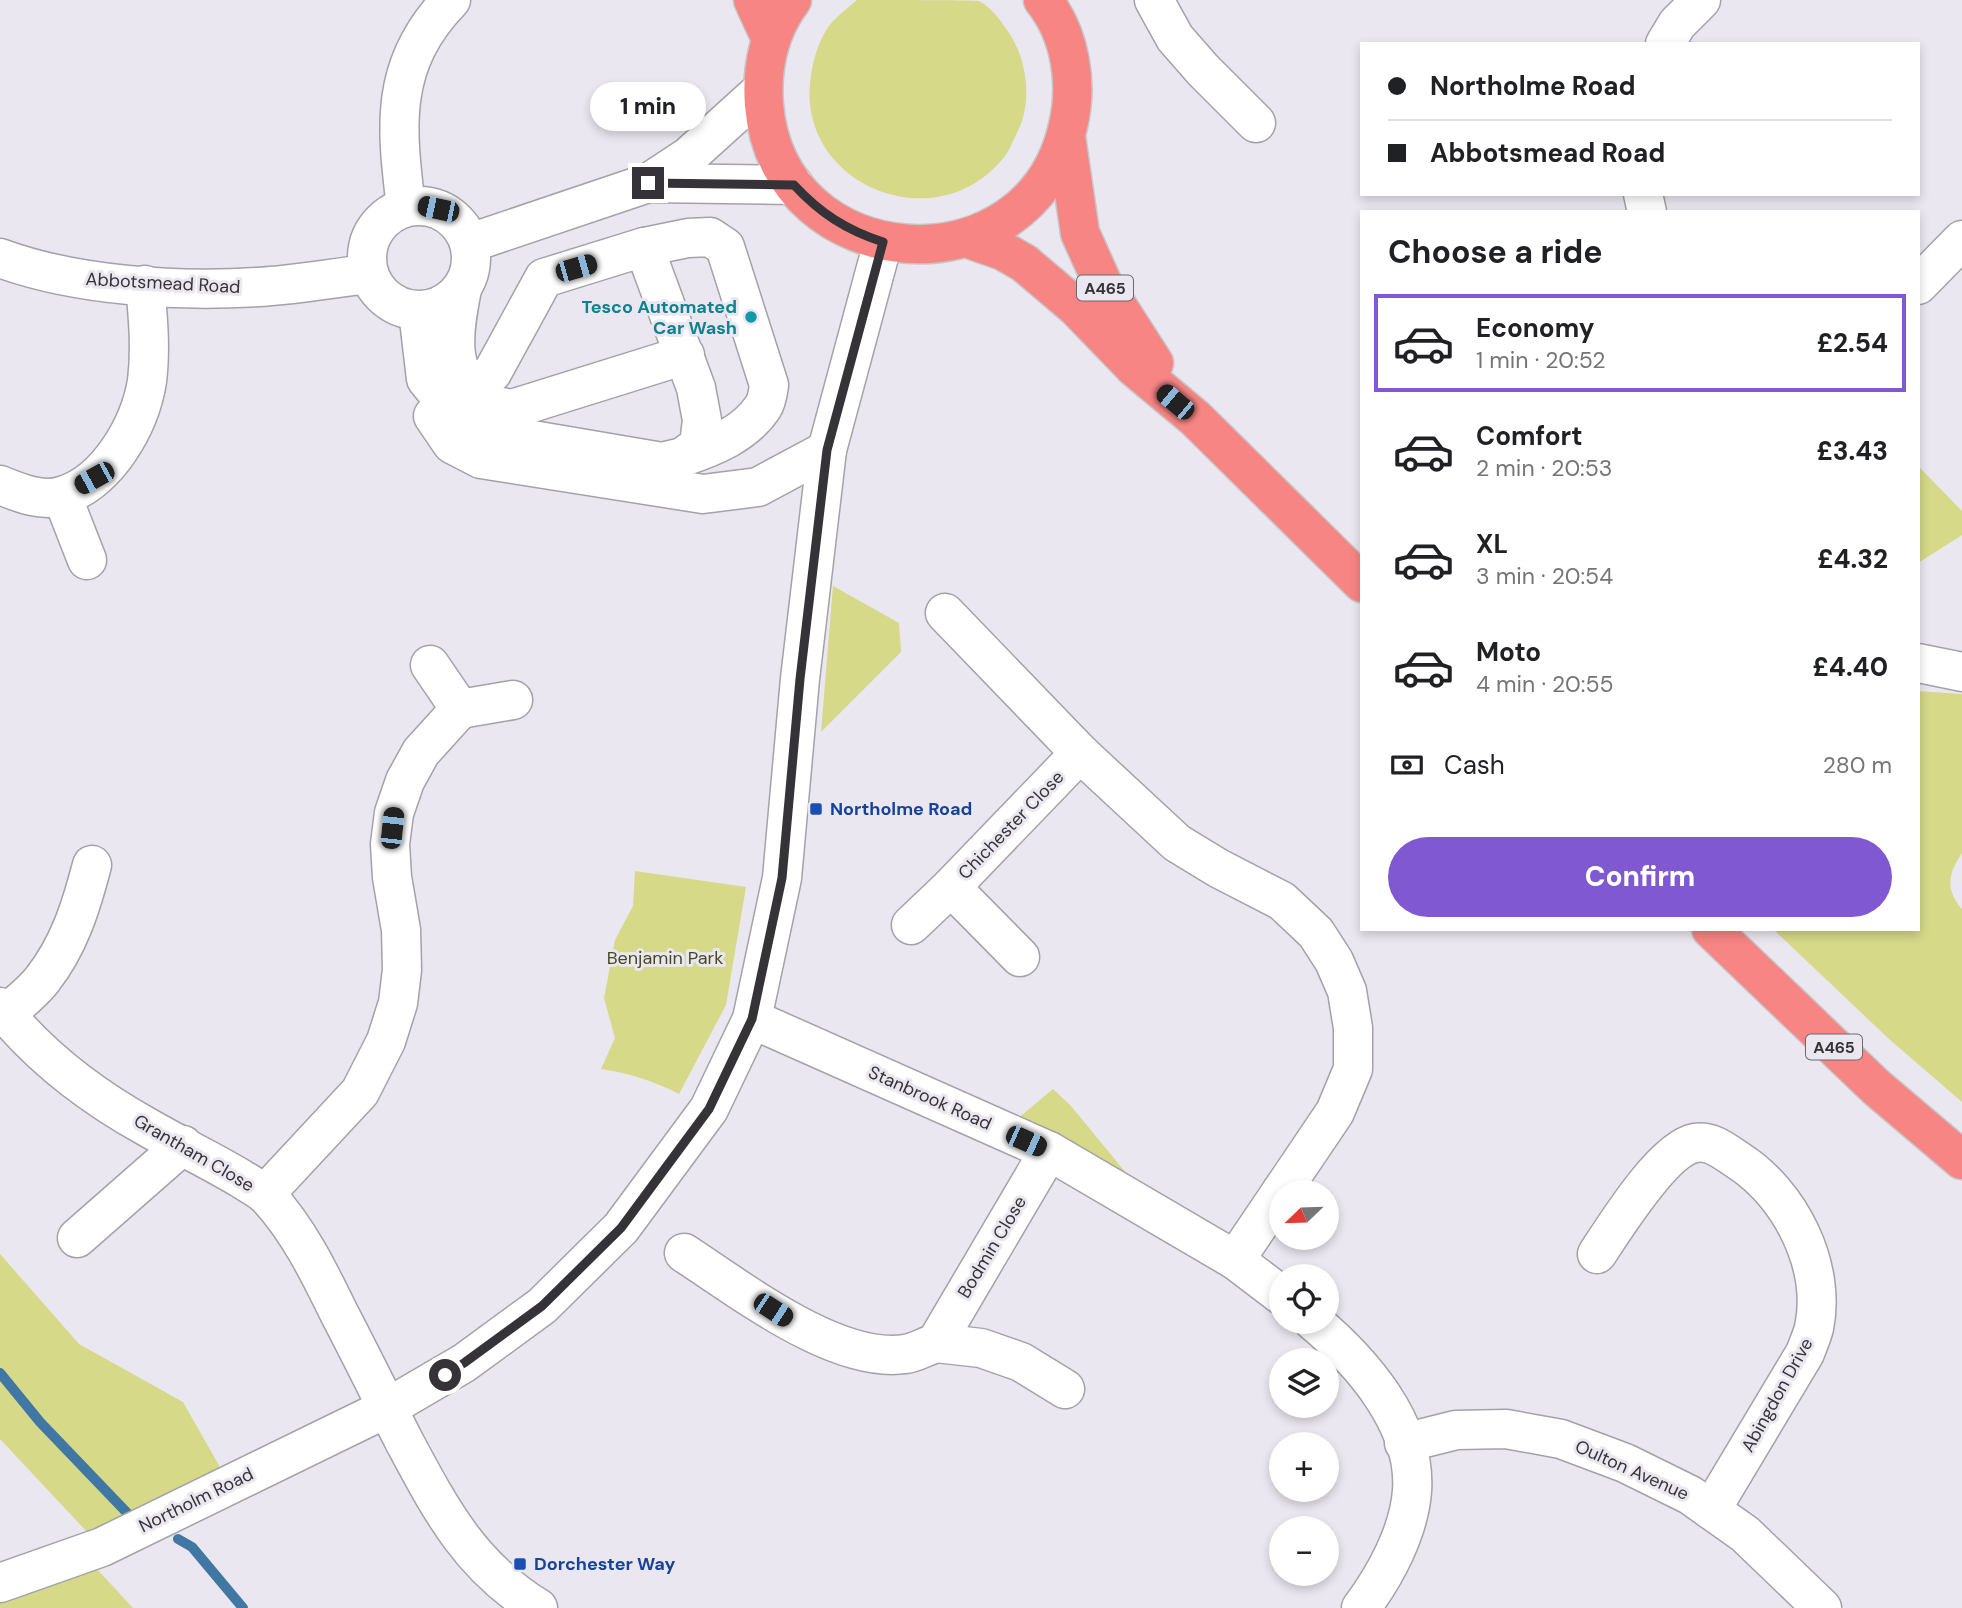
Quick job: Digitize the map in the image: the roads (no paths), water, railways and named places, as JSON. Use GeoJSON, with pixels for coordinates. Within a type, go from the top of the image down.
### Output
{"type":"FeatureCollection","features":[{"type":"Feature","properties":{"kind":"highway"},"geometry":{"type":"LineString","coordinates":[[753,0],[771,39]]}},
{"type":"Feature","properties":{"kind":"highway"},"geometry":{"type":"LineString","coordinates":[[792,0],[784,10],[771,39],[762,90],[771,140],[780,163],[794,185],[834,221],[858,234],[883,242],[925,246],[966,238],[993,226],[1018,210],[1038,189],[1055,164],[1066,137],[1072,110],[1073,84],[1061,31],[1043,0]]}},
{"type":"Feature","properties":{"kind":"highway","name":"A465"},"geometry":{"type":"LineString","coordinates":[[1066,137],[1080,233],[1102,282],[1143,347],[1195,418]]}},
{"type":"Feature","properties":{"kind":"highway","name":"A465"},"geometry":{"type":"LineString","coordinates":[[966,238],[1003,251],[1024,262],[1076,307],[1135,368],[1195,418],[1360,581]]}},
{"type":"Feature","properties":{"kind":"highway","name":"A465"},"geometry":{"type":"LineString","coordinates":[[1713,931],[1876,1087],[1962,1160]]}},
{"type":"Feature","properties":{"kind":"street"},"geometry":{"type":"LineString","coordinates":[[406,207],[398,132],[400,97],[410,64],[424,37],[451,0]]}},
{"type":"Feature","properties":{"kind":"street"},"geometry":{"type":"LineString","coordinates":[[1154,0],[1175,38],[1256,123]]}},
{"type":"Feature","properties":{"kind":"street"},"geometry":{"type":"LineString","coordinates":[[1666,42],[1677,24],[1701,0]]}},
{"type":"Feature","properties":{"kind":"street"},"geometry":{"type":"LineString","coordinates":[[470,243],[648,183],[689,156],[762,90]]}},
{"type":"Feature","properties":{"kind":"street"},"geometry":{"type":"LineString","coordinates":[[648,183],[794,185]]}},
{"type":"Feature","properties":{"kind":"street"},"geometry":{"type":"LineString","coordinates":[[462,289],[450,301],[435,309],[418,311],[402,308],[388,300],[377,289],[369,274],[367,257],[374,233],[390,214],[406,207],[422,206],[438,209],[452,217],[463,229],[470,243],[471,267],[462,289],[454,331],[457,366],[444,378],[433,417],[452,443],[481,459],[703,494],[758,487],[827,450]]}},
{"type":"Feature","properties":{"kind":"street"},"geometry":{"type":"LineString","coordinates":[[418,311],[461,422],[509,436],[662,462],[719,445],[765,406],[769,385],[725,247],[710,237],[688,238],[644,247],[544,278],[492,373],[485,379],[475,381],[444,378]]}},
{"type":"Feature","properties":{"kind":"street"},"geometry":{"type":"LineString","coordinates":[[538,1608],[514,1593],[471,1550],[441,1510],[387,1408],[464,1363],[542,1306],[621,1228],[709,1109],[752,1019],[782,878],[800,679],[827,450],[883,242]]}},
{"type":"Feature","properties":{"kind":"street"},"geometry":{"type":"LineString","coordinates":[[644,247],[685,355],[696,388],[702,420],[699,445],[683,457]]}},
{"type":"Feature","properties":{"kind":"street","name":"Abbotsmead Road"},"geometry":{"type":"LineString","coordinates":[[0,258],[26,268],[85,280],[204,289],[260,287],[369,274]]}},
{"type":"Feature","properties":{"kind":"street"},"geometry":{"type":"LineString","coordinates":[[0,485],[33,498],[62,496],[94,478],[117,454],[138,416],[146,382],[150,344],[145,285]]}},
{"type":"Feature","properties":{"kind":"street"},"geometry":{"type":"LineString","coordinates":[[444,378],[470,389],[488,404],[512,409],[685,355]]}},
{"type":"Feature","properties":{"kind":"street"},"geometry":{"type":"LineString","coordinates":[[62,496],[87,560]]}},
{"type":"Feature","properties":{"kind":"street"},"geometry":{"type":"LineString","coordinates":[[945,613],[1080,753],[1177,843],[1218,869],[1282,901],[1316,933],[1334,961],[1347,991],[1353,1028],[1353,1069],[1335,1112],[1289,1180]]}},
{"type":"Feature","properties":{"kind":"street"},"geometry":{"type":"LineString","coordinates":[[1920,663],[1962,672]]}},
{"type":"Feature","properties":{"kind":"street"},"geometry":{"type":"LineString","coordinates":[[430,665],[460,709]]}},
{"type":"Feature","properties":{"kind":"street"},"geometry":{"type":"LineString","coordinates":[[265,1194],[360,1091],[386,1041],[398,1003],[402,970],[401,930],[392,877],[390,844],[394,813],[405,781],[421,752],[460,709],[513,699]]}},
{"type":"Feature","properties":{"kind":"street","name":"Chichester Close"},"geometry":{"type":"LineString","coordinates":[[1020,957],[951,887],[1080,753]]}},
{"type":"Feature","properties":{"kind":"street"},"geometry":{"type":"LineString","coordinates":[[3,1011],[41,982],[64,948],[81,911],[92,865]]}},
{"type":"Feature","properties":{"kind":"street"},"geometry":{"type":"LineString","coordinates":[[911,925],[951,887]]}},
{"type":"Feature","properties":{"kind":"street","name":"Grantham Close"},"geometry":{"type":"LineString","coordinates":[[3,1011],[43,1052],[97,1096],[265,1194],[309,1255],[387,1408]]}},
{"type":"Feature","properties":{"kind":"street","name":"Stanbrook Road"},"geometry":{"type":"LineString","coordinates":[[752,1019],[1049,1152],[1235,1260],[1269,1286]]}},
{"type":"Feature","properties":{"kind":"street","name":"Abingdon Drive"},"geometry":{"type":"LineString","coordinates":[[1597,1254],[1648,1181],[1677,1154],[1694,1143],[1714,1144],[1756,1172],[1779,1199],[1796,1225],[1808,1251],[1816,1307],[1814,1328],[1805,1353],[1711,1510]]}},
{"type":"Feature","properties":{"kind":"street"},"geometry":{"type":"LineString","coordinates":[[77,1238],[183,1145]]}},
{"type":"Feature","properties":{"kind":"street","name":"Bodmin Close"},"geometry":{"type":"LineString","coordinates":[[936,1343],[1049,1152]]}},
{"type":"Feature","properties":{"kind":"street"},"geometry":{"type":"LineString","coordinates":[[1235,1260],[1269,1210]]}},
{"type":"Feature","properties":{"kind":"street"},"geometry":{"type":"LineString","coordinates":[[684,1253],[795,1324],[839,1346],[906,1354],[936,1343],[981,1348],[1021,1362],[1065,1389]]}},
{"type":"Feature","properties":{"kind":"street"},"geometry":{"type":"LineString","coordinates":[[1327,1334],[1364,1370],[1385,1400],[1401,1431],[1409,1459],[1412,1491],[1404,1528],[1388,1565],[1361,1608]]}},
{"type":"Feature","properties":{"kind":"street","name":"Northolm Road"},"geometry":{"type":"LineString","coordinates":[[0,1583],[102,1547],[387,1408]]}},
{"type":"Feature","properties":{"kind":"street","name":"Oulton Avenue"},"geometry":{"type":"LineString","coordinates":[[1404,1443],[1456,1430],[1506,1429],[1561,1439],[1625,1463],[1690,1495],[1745,1534],[1822,1608]]}},
{"type":"Feature","properties":{"kind":"waterway"},"geometry":{"type":"LineString","coordinates":[[0,1373],[40,1422],[132,1518]]}},
{"type":"Feature","properties":{"kind":"waterway"},"geometry":{"type":"LineString","coordinates":[[178,1539],[192,1547],[243,1608]]}},
{"type":"Feature","properties":{"kind":"place","name":"Tesco Automated Car Wash"},"geometry":{"type":"Point","coordinates":[751,317]}},
{"type":"Feature","properties":{"kind":"place","name":"Northolme Road"},"geometry":{"type":"Point","coordinates":[816,809]}},
{"type":"Feature","properties":{"kind":"place","name":"Dorchester Way"},"geometry":{"type":"Point","coordinates":[520,1564]}},
{"type":"Feature","properties":{"kind":"park label","name":"Benjamin Park"},"geometry":{"type":"Point","coordinates":[665,958]}}]}
